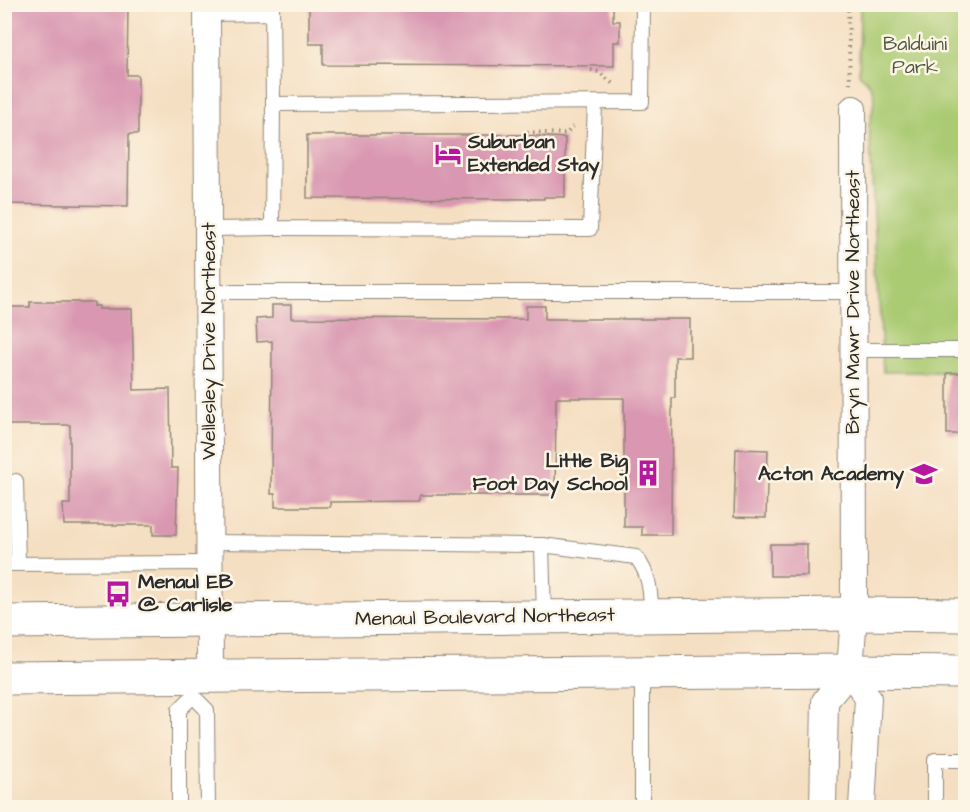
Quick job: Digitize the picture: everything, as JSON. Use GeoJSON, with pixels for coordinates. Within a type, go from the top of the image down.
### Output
{"type":"FeatureCollection","features":[{"type":"Feature","properties":{"kind":"main road","name":"Menaul Boulevard Northeast"},"geometry":{"type":"LineString","coordinates":[[4,622],[854,614],[966,615]]}},
{"type":"Feature","properties":{"kind":"main road"},"geometry":{"type":"LineString","coordinates":[[4,678],[198,684],[642,673],[966,672]]}},
{"type":"Feature","properties":{"kind":"street","name":"Wellesley Drive Northeast"},"geometry":{"type":"LineString","coordinates":[[198,684],[210,620],[207,9]]}},
{"type":"Feature","properties":{"kind":"street","name":"Bryn Mawr Drive Northeast"},"geometry":{"type":"LineString","coordinates":[[850,671],[854,614],[853,109]]}},
{"type":"Feature","properties":{"kind":"street"},"geometry":{"type":"LineString","coordinates":[[824,807],[825,701],[850,671],[868,698],[862,807]]}},
{"type":"Feature","properties":{"kind":"lane"},"geometry":{"type":"LineString","coordinates":[[273,104],[642,102],[643,4]]}},
{"type":"Feature","properties":{"kind":"lane"},"geometry":{"type":"LineString","coordinates":[[207,9],[272,9],[272,228]]}},
{"type":"Feature","properties":{"kind":"lane"},"geometry":{"type":"LineString","coordinates":[[209,229],[590,229],[595,104]]}},
{"type":"Feature","properties":{"kind":"lane"},"geometry":{"type":"LineString","coordinates":[[209,292],[853,292]]}},
{"type":"Feature","properties":{"kind":"lane"},"geometry":{"type":"LineString","coordinates":[[853,350],[966,350]]}},
{"type":"Feature","properties":{"kind":"lane"},"geometry":{"type":"LineString","coordinates":[[16,482],[11,563],[210,552],[542,545],[636,557],[645,569],[649,582],[652,616]]}},
{"type":"Feature","properties":{"kind":"lane"},"geometry":{"type":"LineString","coordinates":[[542,545],[544,617]]}},
{"type":"Feature","properties":{"kind":"lane"},"geometry":{"type":"LineString","coordinates":[[642,673],[642,807]]}},
{"type":"Feature","properties":{"kind":"lane"},"geometry":{"type":"LineString","coordinates":[[179,807],[179,710],[198,684]]}},
{"type":"Feature","properties":{"kind":"lane"},"geometry":{"type":"LineString","coordinates":[[198,684],[207,710],[208,807]]}},
{"type":"Feature","properties":{"kind":"lane"},"geometry":{"type":"LineString","coordinates":[[935,807],[935,760],[966,760]]}},
{"type":"Feature","properties":{"kind":"path"},"geometry":{"type":"LineString","coordinates":[[848,4],[853,109]]}},
{"type":"Feature","properties":{"kind":"path"},"geometry":{"type":"LineString","coordinates":[[591,70],[599,72],[613,84]]}},
{"type":"Feature","properties":{"kind":"path"},"geometry":{"type":"LineString","coordinates":[[527,132],[566,134],[576,124]]}},
{"type":"Feature","properties":{"kind":"green space","name":"Balduini Park"},"geometry":{"type":"Polygon","coordinates":[[[860,5],[965,5],[965,372],[883,372],[869,125],[874,97],[870,85],[859,74],[860,5]]]}},
{"type":"Feature","properties":{"kind":"building"},"geometry":{"type":"Polygon","coordinates":[[[6,4],[128,6],[127,75],[138,75],[138,134],[129,134],[128,206],[4,204],[6,4]]]}},
{"type":"Feature","properties":{"kind":"building"},"geometry":{"type":"Polygon","coordinates":[[[309,4],[613,4],[613,21],[620,21],[620,42],[614,42],[614,66],[323,65],[323,44],[309,44],[309,4]]]}},
{"type":"Feature","properties":{"kind":"building"},"geometry":{"type":"Polygon","coordinates":[[[307,135],[522,135],[565,138],[565,197],[544,197],[544,199],[307,198],[307,135]]]}},
{"type":"Feature","properties":{"kind":"building"},"geometry":{"type":"Polygon","coordinates":[[[30,302],[94,302],[94,306],[99,306],[99,309],[132,309],[134,390],[170,389],[171,468],[178,468],[176,535],[153,535],[153,525],[64,525],[63,504],[70,504],[70,425],[4,425],[4,307],[30,307],[30,302]]]}},
{"type":"Feature","properties":{"kind":"building"},"geometry":{"type":"Polygon","coordinates":[[[272,305],[291,305],[291,318],[526,319],[526,306],[545,306],[545,319],[690,319],[690,357],[675,357],[675,398],[672,398],[671,535],[642,535],[642,527],[624,527],[624,398],[556,398],[555,495],[421,495],[419,501],[330,502],[330,507],[275,507],[275,494],[271,494],[272,341],[257,342],[256,319],[272,318],[272,305]]]}},
{"type":"Feature","properties":{"kind":"building"},"geometry":{"type":"Polygon","coordinates":[[[947,373],[966,373],[966,434],[947,434],[947,373]]]}},
{"type":"Feature","properties":{"kind":"building"},"geometry":{"type":"Polygon","coordinates":[[[736,449],[768,450],[766,518],[734,517],[736,449]]]}},
{"type":"Feature","properties":{"kind":"building"},"geometry":{"type":"Polygon","coordinates":[[[770,544],[807,544],[807,576],[770,576],[770,544]]]}},
{"type":"Feature","properties":{"kind":"place","name":"Suburban Extended Stay"},"geometry":{"type":"Point","coordinates":[448,154]}},
{"type":"Feature","properties":{"kind":"place","name":"Little Big Foot Day School"},"geometry":{"type":"Point","coordinates":[648,473]}},
{"type":"Feature","properties":{"kind":"place","name":"Acton Academy"},"geometry":{"type":"Point","coordinates":[924,474]}},
{"type":"Feature","properties":{"kind":"place","name":"Menaul EB @ Carlisle"},"geometry":{"type":"Point","coordinates":[118,594]}}]}
